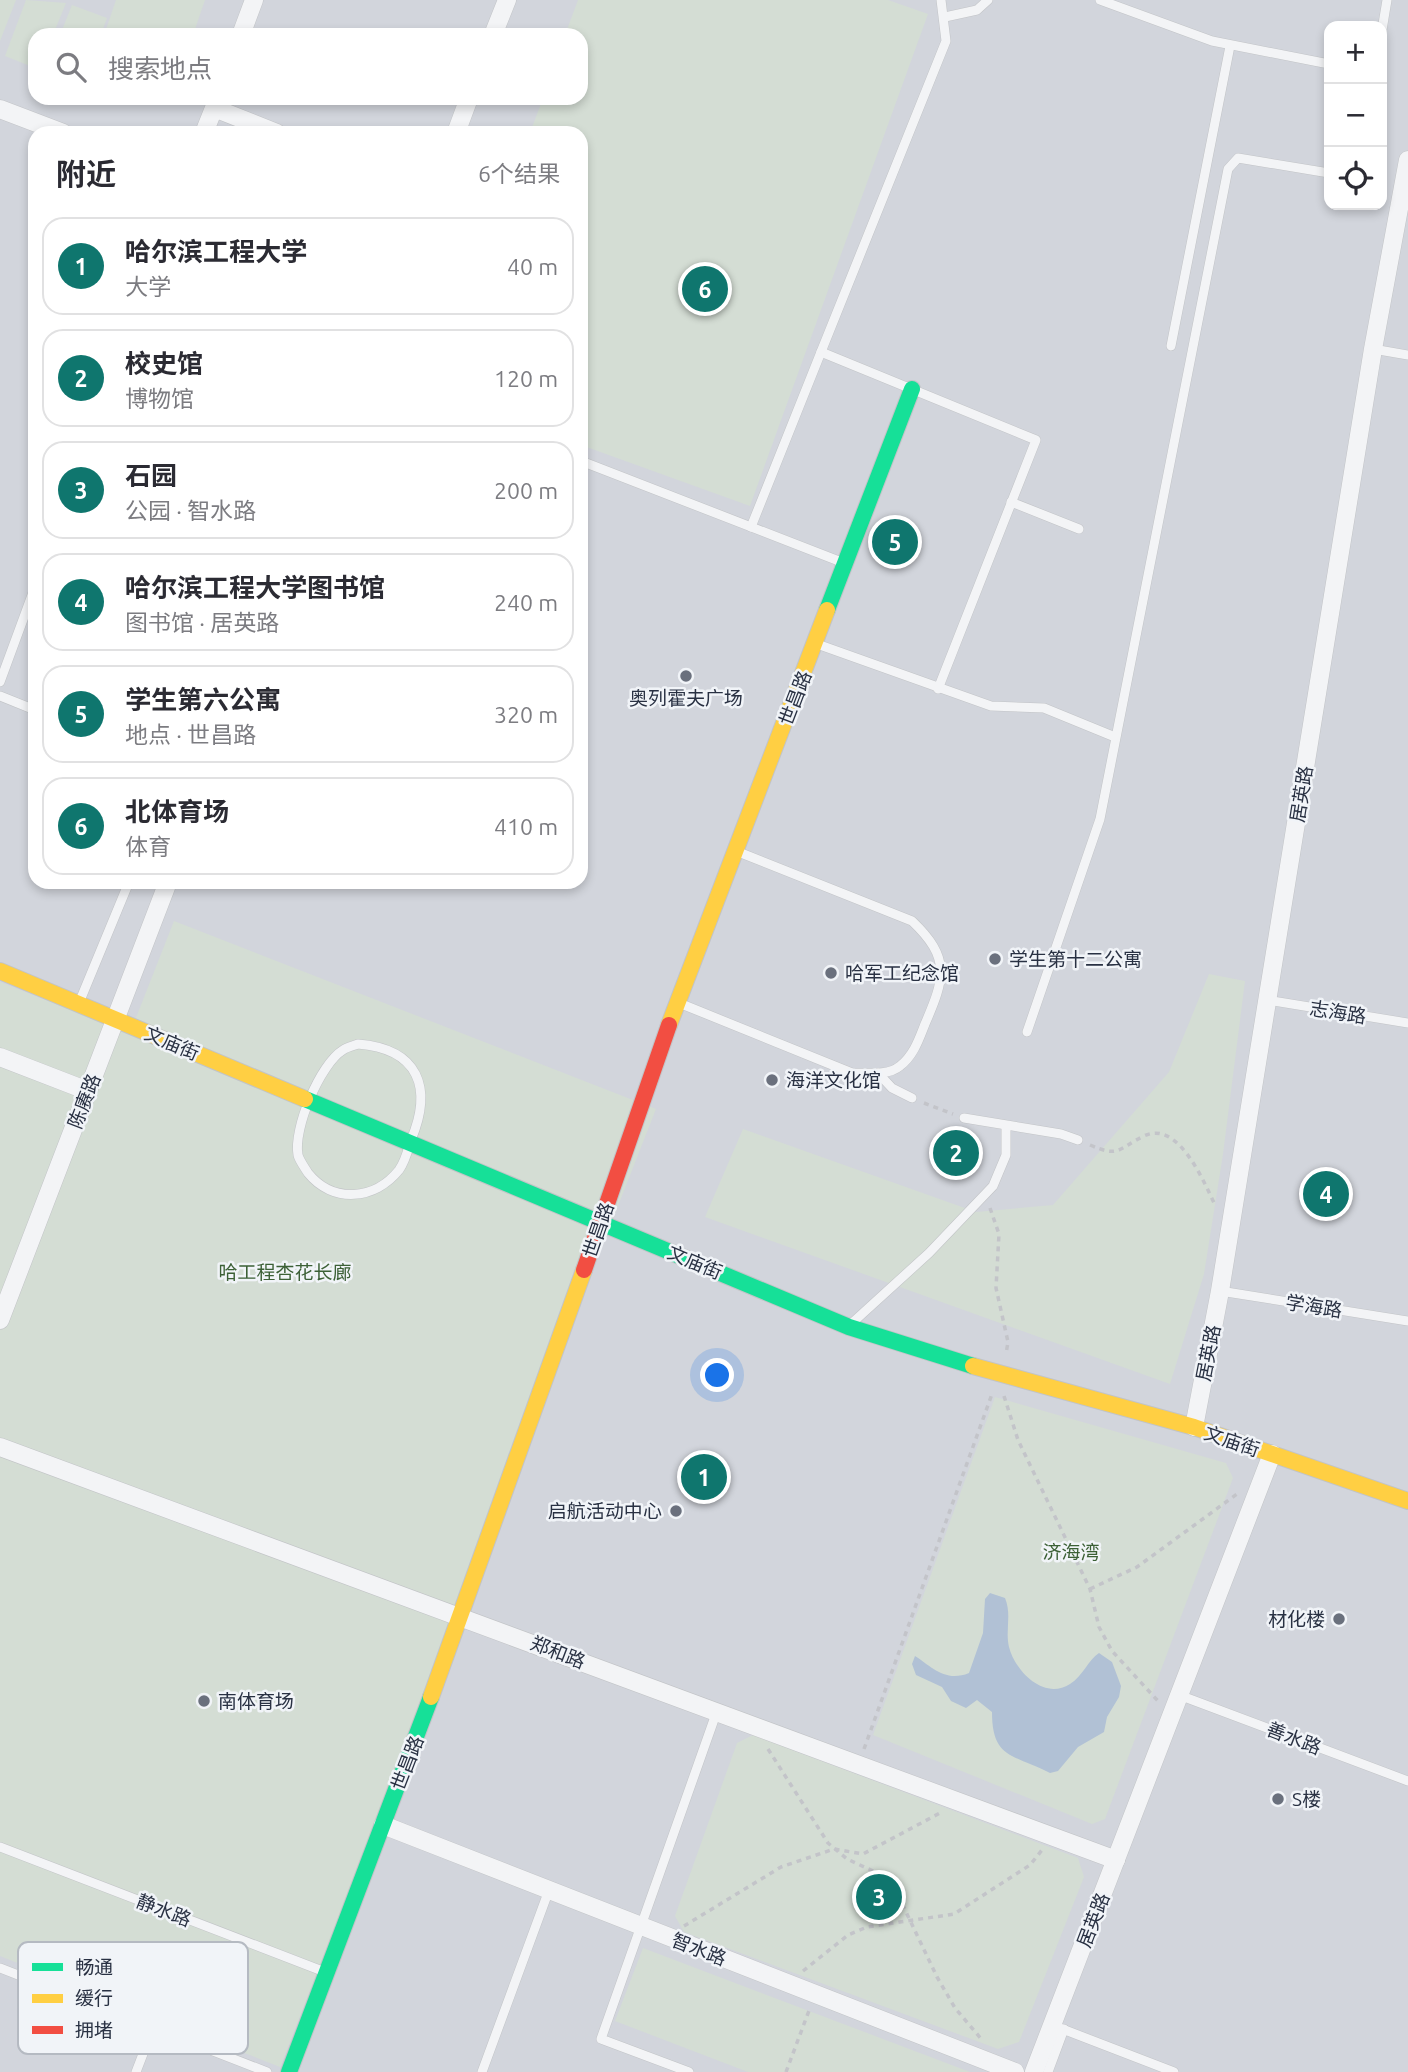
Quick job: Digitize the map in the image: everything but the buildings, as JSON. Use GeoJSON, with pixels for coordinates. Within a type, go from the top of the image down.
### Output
{"type":"FeatureCollection","features":[{"type":"Feature","properties":{"kind":"street"},"geometry":{"type":"LineString","coordinates":[[244,28],[254,0]]}},
{"type":"Feature","properties":{"kind":"street"},"geometry":{"type":"LineString","coordinates":[[496,28],[507,0]]}},
{"type":"Feature","properties":{"kind":"street"},"geometry":{"type":"LineString","coordinates":[[207,126],[214,105]]}},
{"type":"Feature","properties":{"kind":"street"},"geometry":{"type":"LineString","coordinates":[[219,105],[263,126]]}},
{"type":"Feature","properties":{"kind":"street"},"geometry":{"type":"LineString","coordinates":[[459,126],[466,105]]}},
{"type":"Feature","properties":{"kind":"street"},"geometry":{"type":"LineString","coordinates":[[0,109],[45,126]]}},
{"type":"Feature","properties":{"kind":"street","name":"居英路"},"geometry":{"type":"LineString","coordinates":[[1194,1427],[1220,1291],[1373,349],[1408,160]]}},
{"type":"Feature","properties":{"kind":"street","name":"世昌路"},"geometry":{"type":"LineString","coordinates":[[289,2072],[463,1616],[677,1003],[912,389]]}},
{"type":"Feature","properties":{"kind":"street","name":"陈赓路"},"geometry":{"type":"LineString","coordinates":[[0,1320],[165,889]]}},
{"type":"Feature","properties":{"kind":"street","name":"文庙街"},"geometry":{"type":"LineString","coordinates":[[0,971],[849,1327],[999,1374],[1194,1427],[1408,1501]]}},
{"type":"Feature","properties":{"kind":"street"},"geometry":{"type":"LineString","coordinates":[[0,1057],[88,1091]]}},
{"type":"Feature","properties":{"kind":"street","name":"郑和路"},"geometry":{"type":"LineString","coordinates":[[0,1447],[463,1616],[1116,1860]]}},
{"type":"Feature","properties":{"kind":"street","name":"居英路"},"geometry":{"type":"LineString","coordinates":[[1034,2072],[1058,2027],[1116,1860],[1272,1454]]}},
{"type":"Feature","properties":{"kind":"street","name":"智水路"},"geometry":{"type":"LineString","coordinates":[[383,1825],[1011,2070]]}},
{"type":"Feature","properties":{"kind":"lane"},"geometry":{"type":"LineString","coordinates":[[751,527],[946,41],[941,0]]}},
{"type":"Feature","properties":{"kind":"lane"},"geometry":{"type":"LineString","coordinates":[[945,17],[977,10],[988,0]]}},
{"type":"Feature","properties":{"kind":"lane"},"geometry":{"type":"LineString","coordinates":[[1100,0],[1230,46],[1324,63]]}},
{"type":"Feature","properties":{"kind":"lane"},"geometry":{"type":"LineString","coordinates":[[1384,21],[1387,0]]}},
{"type":"Feature","properties":{"kind":"lane"},"geometry":{"type":"LineString","coordinates":[[1171,346],[1230,46]]}},
{"type":"Feature","properties":{"kind":"lane"},"geometry":{"type":"LineString","coordinates":[[1027,1032],[1093,843],[1228,169],[1238,158],[1324,172]]}},
{"type":"Feature","properties":{"kind":"lane"},"geometry":{"type":"LineString","coordinates":[[1373,349],[1408,355]]}},
{"type":"Feature","properties":{"kind":"lane"},"geometry":{"type":"LineString","coordinates":[[821,352],[1036,440],[938,689]]}},
{"type":"Feature","properties":{"kind":"lane"},"geometry":{"type":"LineString","coordinates":[[588,464],[846,564]]}},
{"type":"Feature","properties":{"kind":"lane"},"geometry":{"type":"LineString","coordinates":[[1011,502],[1079,529]]}},
{"type":"Feature","properties":{"kind":"lane"},"geometry":{"type":"LineString","coordinates":[[0,682],[28,606]]}},
{"type":"Feature","properties":{"kind":"lane"},"geometry":{"type":"LineString","coordinates":[[816,643],[938,689],[992,706],[1044,708],[1115,737]]}},
{"type":"Feature","properties":{"kind":"lane"},"geometry":{"type":"LineString","coordinates":[[0,696],[28,707]]}},
{"type":"Feature","properties":{"kind":"lane"},"geometry":{"type":"LineString","coordinates":[[677,1003],[852,1073],[878,1073],[899,1067],[913,1053],[941,988],[941,963],[929,937],[912,920],[736,851]]}},
{"type":"Feature","properties":{"kind":"lane"},"geometry":{"type":"LineString","coordinates":[[79,1004],[126,889]]}},
{"type":"Feature","properties":{"kind":"lane","name":"志海路"},"geometry":{"type":"LineString","coordinates":[[1267,1000],[1408,1023]]}},
{"type":"Feature","properties":{"kind":"lane"},"geometry":{"type":"LineString","coordinates":[[358,1044],[374,1046],[407,1062],[422,1087],[423,1103],[410,1143],[400,1168],[386,1183],[368,1193],[352,1196],[334,1193],[317,1183],[298,1154],[300,1124],[317,1082],[341,1050],[358,1044]]}},
{"type":"Feature","properties":{"kind":"lane"},"geometry":{"type":"LineString","coordinates":[[878,1073],[892,1088],[912,1098]]}},
{"type":"Feature","properties":{"kind":"lane"},"geometry":{"type":"LineString","coordinates":[[964,1118],[1061,1134],[1078,1140]]}},
{"type":"Feature","properties":{"kind":"lane"},"geometry":{"type":"LineString","coordinates":[[849,1327],[984,1198],[993,1186],[1006,1154],[1006,1127]]}},
{"type":"Feature","properties":{"kind":"lane","name":"学海路"},"geometry":{"type":"LineString","coordinates":[[1220,1291],[1408,1321]]}},
{"type":"Feature","properties":{"kind":"lane","name":"善水路"},"geometry":{"type":"LineString","coordinates":[[1179,1695],[1408,1781]]}},
{"type":"Feature","properties":{"kind":"lane"},"geometry":{"type":"LineString","coordinates":[[688,2072],[601,2039],[716,1711]]}},
{"type":"Feature","properties":{"kind":"lane","name":"静水路"},"geometry":{"type":"LineString","coordinates":[[0,1847],[247,1942]]}},
{"type":"Feature","properties":{"kind":"lane"},"geometry":{"type":"LineString","coordinates":[[482,2072],[549,1890]]}},
{"type":"Feature","properties":{"kind":"lane","name":"静水路"},"geometry":{"type":"LineString","coordinates":[[248,1943],[327,1973]]}},
{"type":"Feature","properties":{"kind":"lane"},"geometry":{"type":"LineString","coordinates":[[0,1968],[18,1975]]}},
{"type":"Feature","properties":{"kind":"lane"},"geometry":{"type":"LineString","coordinates":[[1048,2072],[1058,2027],[1174,2072]]}},
{"type":"Feature","properties":{"kind":"lane"},"geometry":{"type":"LineString","coordinates":[[136,2072],[143,2054]]}},
{"type":"Feature","properties":{"kind":"lane"},"geometry":{"type":"LineString","coordinates":[[220,2054],[267,2072]]}},
{"type":"Feature","properties":{"kind":"path"},"geometry":{"type":"LineString","coordinates":[[912,1098],[964,1118]]}},
{"type":"Feature","properties":{"kind":"path"},"geometry":{"type":"LineString","coordinates":[[1078,1140],[1109,1153],[1116,1152],[1146,1135],[1167,1136],[1181,1146],[1191,1159],[1229,1236]]}},
{"type":"Feature","properties":{"kind":"path"},"geometry":{"type":"LineString","coordinates":[[859,1764],[999,1374],[1008,1342],[996,1297],[999,1234],[984,1198]]}},
{"type":"Feature","properties":{"kind":"path"},"geometry":{"type":"LineString","coordinates":[[999,1374],[1009,1419],[1090,1589],[1099,1627],[1112,1651],[1172,1714]]}},
{"type":"Feature","properties":{"kind":"path"},"geometry":{"type":"LineString","coordinates":[[1090,1589],[1137,1567],[1265,1473]]}},
{"type":"Feature","properties":{"kind":"path"},"geometry":{"type":"LineString","coordinates":[[765,1729],[767,1748],[776,1765],[834,1849],[881,1879],[898,1895],[955,2008],[1011,2070]]}},
{"type":"Feature","properties":{"kind":"path"},"geometry":{"type":"LineString","coordinates":[[668,1936],[781,1867],[834,1849],[863,1854],[960,1802]]}},
{"type":"Feature","properties":{"kind":"path"},"geometry":{"type":"LineString","coordinates":[[788,1983],[848,1935],[867,1927],[954,1914],[1030,1866],[1049,1835]]}},
{"type":"Feature","properties":{"kind":"path"},"geometry":{"type":"LineString","coordinates":[[786,2072],[815,1994]]}},
{"type":"Feature","properties":{"kind":"shaded area"},"geometry":{"type":"Polygon","coordinates":[[[0,0],[1408,0],[1408,2072],[0,2072],[0,0]]]}},
{"type":"Feature","properties":{"kind":"green space"},"geometry":{"type":"Polygon","coordinates":[[[0,0],[16,0],[0,41],[0,0]]]}},
{"type":"Feature","properties":{"kind":"green space"},"geometry":{"type":"Polygon","coordinates":[[[26,0],[66,3],[56,28],[28,28],[28,65],[5,56],[26,0]]]}},
{"type":"Feature","properties":{"kind":"green space"},"geometry":{"type":"Polygon","coordinates":[[[116,0],[205,0],[195,28],[106,28],[116,0]]]}},
{"type":"Feature","properties":{"kind":"green space"},"geometry":{"type":"Polygon","coordinates":[[[578,0],[888,0],[928,14],[750,506],[588,448],[588,126],[533,126],[540,105],[588,105],[588,28],[568,28],[578,0]]]}},
{"type":"Feature","properties":{"kind":"green space"},"geometry":{"type":"Polygon","coordinates":[[[72,5],[107,18],[103,28],[63,28],[72,5]]]}},
{"type":"Feature","properties":{"kind":"green space","name":"哈工程杏花长廊"},"geometry":{"type":"Polygon","coordinates":[[[174,921],[656,1109],[280,2067],[247,2054],[248,1942],[18,1942],[18,1963],[0,1956],[0,982],[130,1033],[174,921]]]}},
{"type":"Feature","properties":{"kind":"green space"},"geometry":{"type":"Polygon","coordinates":[[[1209,974],[1245,981],[1223,1154],[1204,1274],[1170,1384],[705,1217],[743,1129],[976,1212],[1053,1205],[1169,1072],[1209,974]]]}},
{"type":"Feature","properties":{"kind":"green space","name":"济海湾"},"geometry":{"type":"Polygon","coordinates":[[[995,1397],[1226,1463],[1233,1478],[1105,1819],[1092,1824],[873,1735],[995,1397]]]}},
{"type":"Feature","properties":{"kind":"green space"},"geometry":{"type":"Polygon","coordinates":[[[753,1735],[1078,1858],[1084,1877],[1019,2042],[998,2049],[684,1932],[675,1916],[737,1743],[753,1735]]]}},
{"type":"Feature","properties":{"kind":"green space"},"geometry":{"type":"Polygon","coordinates":[[[643,1948],[970,2072],[748,2072],[615,2021],[643,1948]]]}},
{"type":"Feature","properties":{"kind":"water"},"geometry":{"type":"Polygon","coordinates":[[[990,1593],[1005,1598],[1009,1647],[1017,1665],[1032,1681],[1050,1689],[1060,1688],[1078,1677],[1099,1653],[1112,1662],[1121,1686],[1119,1697],[1107,1717],[1104,1732],[1078,1747],[1058,1771],[1050,1773],[1007,1753],[996,1739],[992,1712],[977,1700],[966,1708],[951,1701],[942,1687],[916,1675],[912,1664],[915,1656],[946,1675],[960,1676],[969,1673],[983,1633],[985,1599],[990,1593]]]}},
{"type":"Feature","properties":{"kind":"traffic: fast"},"geometry":{"type":"LineString","coordinates":[[827,610],[912,389]]}},
{"type":"Feature","properties":{"kind":"traffic: fast"},"geometry":{"type":"LineString","coordinates":[[305,1099],[849,1327],[973,1366]]}},
{"type":"Feature","properties":{"kind":"traffic: fast"},"geometry":{"type":"LineString","coordinates":[[289,2072],[431,1697]]}},
{"type":"Feature","properties":{"kind":"traffic: slow"},"geometry":{"type":"LineString","coordinates":[[669,1025],[827,610]]}},
{"type":"Feature","properties":{"kind":"traffic: slow"},"geometry":{"type":"LineString","coordinates":[[0,971],[305,1099]]}},
{"type":"Feature","properties":{"kind":"traffic: slow"},"geometry":{"type":"LineString","coordinates":[[431,1697],[584,1270]]}},
{"type":"Feature","properties":{"kind":"traffic: slow"},"geometry":{"type":"LineString","coordinates":[[973,1366],[1194,1427],[1408,1501]]}},
{"type":"Feature","properties":{"kind":"traffic: jam"},"geometry":{"type":"LineString","coordinates":[[584,1270],[669,1025]]}},
{"type":"Feature","properties":{"kind":"place","name":"北体育场"},"geometry":{"type":"Point","coordinates":[705,289]}},
{"type":"Feature","properties":{"kind":"place","name":"学生第六公寓"},"geometry":{"type":"Point","coordinates":[895,542]}},
{"type":"Feature","properties":{"kind":"place","name":"奥列霍夫广场"},"geometry":{"type":"Point","coordinates":[686,676]}},
{"type":"Feature","properties":{"kind":"place","name":"学生第十二公寓"},"geometry":{"type":"Point","coordinates":[995,959]}},
{"type":"Feature","properties":{"kind":"place","name":"哈军工纪念馆"},"geometry":{"type":"Point","coordinates":[831,973]}},
{"type":"Feature","properties":{"kind":"place","name":"海洋文化馆"},"geometry":{"type":"Point","coordinates":[772,1080]}},
{"type":"Feature","properties":{"kind":"place","name":"校史馆"},"geometry":{"type":"Point","coordinates":[956,1153]}},
{"type":"Feature","properties":{"kind":"place","name":"哈尔滨工程大学图书馆"},"geometry":{"type":"Point","coordinates":[1326,1194]}},
{"type":"Feature","properties":{"kind":"place","name":"哈尔滨工程大学"},"geometry":{"type":"Point","coordinates":[704,1477]}},
{"type":"Feature","properties":{"kind":"place","name":"启航活动中心"},"geometry":{"type":"Point","coordinates":[676,1511]}},
{"type":"Feature","properties":{"kind":"place","name":"材化楼"},"geometry":{"type":"Point","coordinates":[1339,1619]}},
{"type":"Feature","properties":{"kind":"place","name":"南体育场"},"geometry":{"type":"Point","coordinates":[204,1701]}},
{"type":"Feature","properties":{"kind":"place","name":"S楼"},"geometry":{"type":"Point","coordinates":[1278,1799]}},
{"type":"Feature","properties":{"kind":"place","name":"石园"},"geometry":{"type":"Point","coordinates":[879,1897]}}]}
